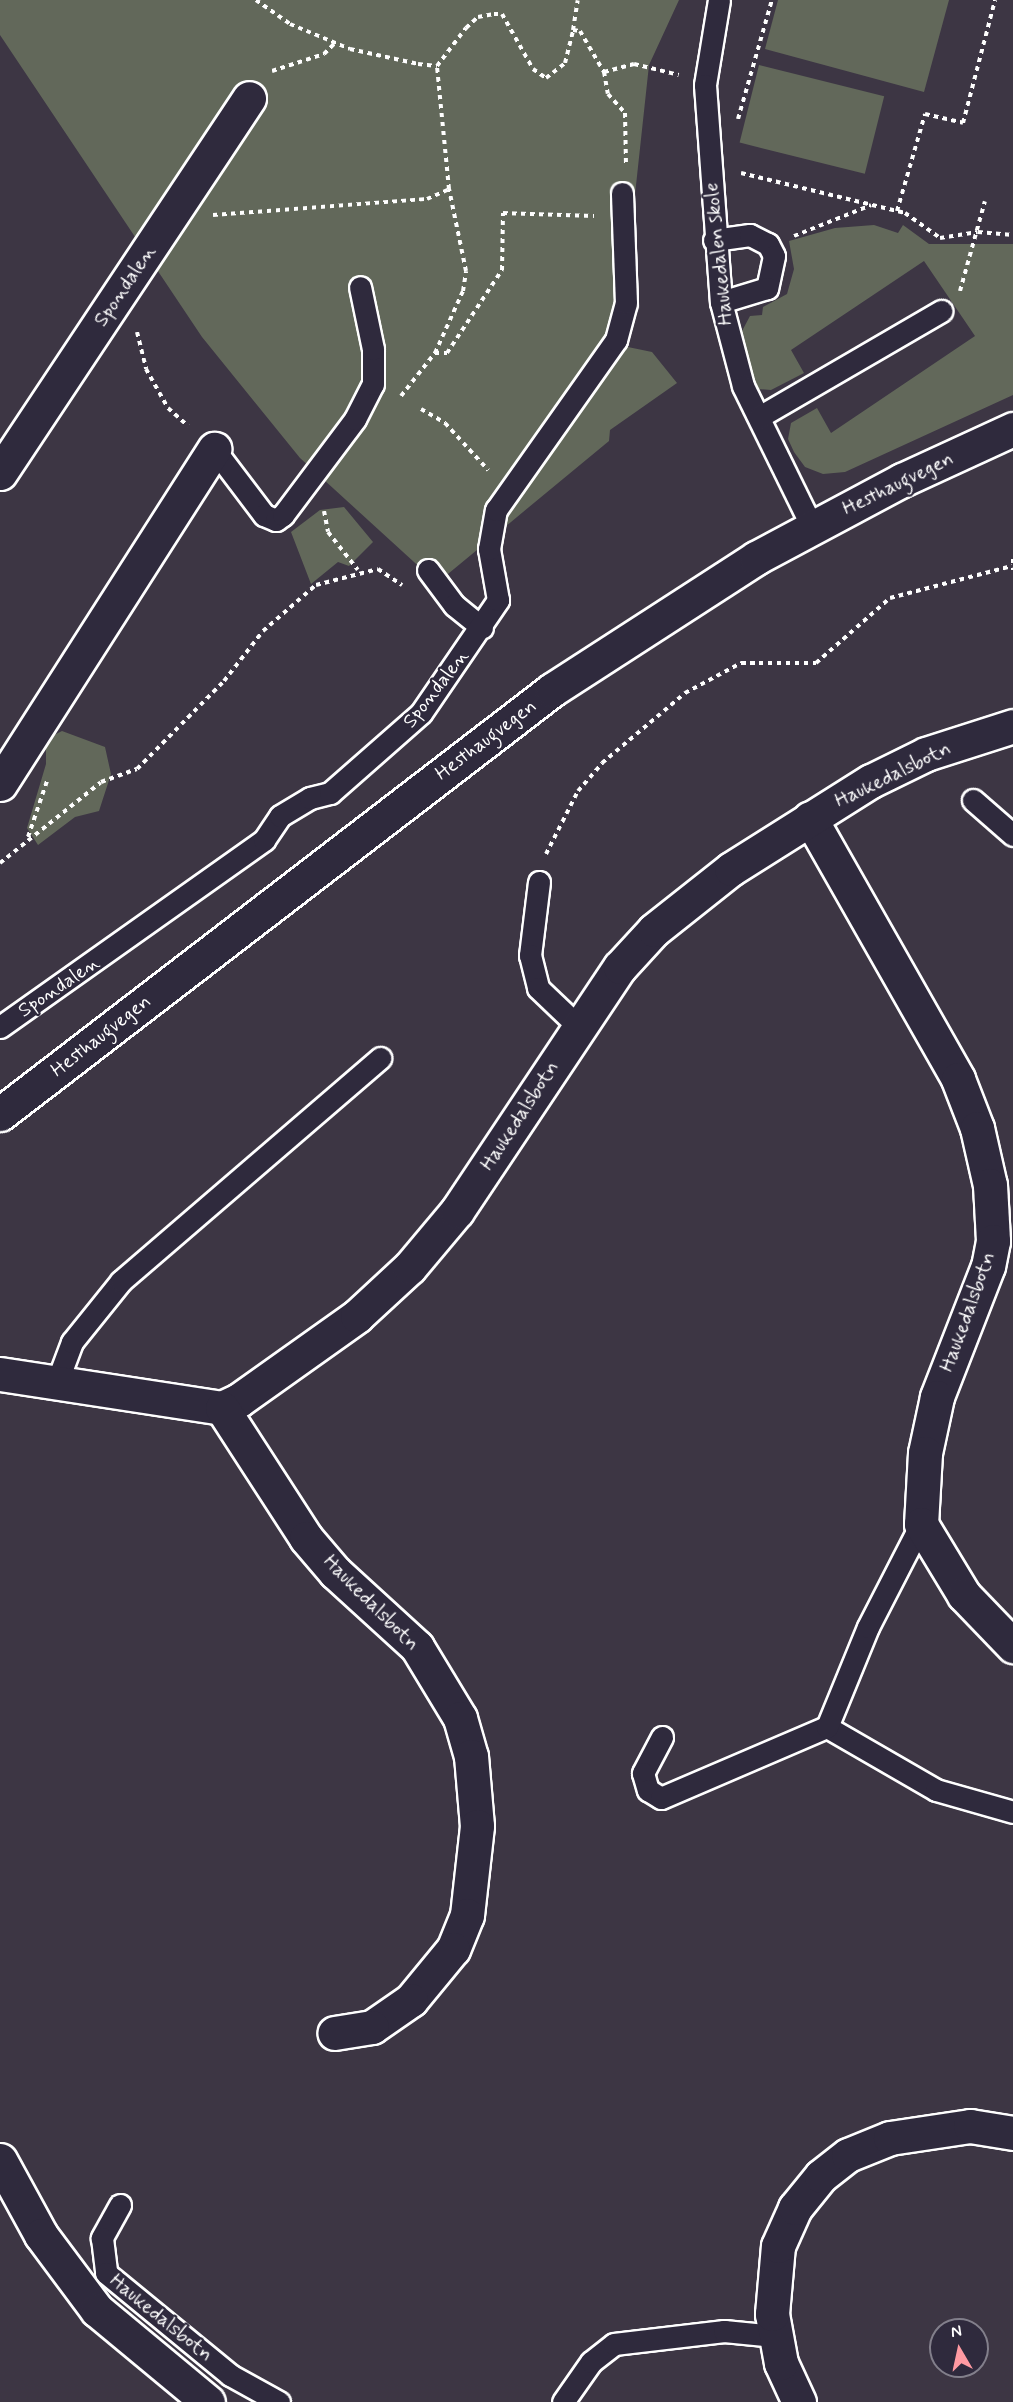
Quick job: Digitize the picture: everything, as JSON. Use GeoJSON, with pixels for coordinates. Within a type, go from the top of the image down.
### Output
{"type":"FeatureCollection","features":[{"type":"Feature","properties":{"kind":"street","name":"Spondalen"},"geometry":{"type":"LineString","coordinates":[[0,473],[256,87]]}},
{"type":"Feature","properties":{"kind":"street","name":"Hesthaugvegen"},"geometry":{"type":"LineString","coordinates":[[0,1114],[552,690],[676,607],[812,527],[1013,429]]}},
{"type":"Feature","properties":{"kind":"street"},"geometry":{"type":"LineString","coordinates":[[0,784],[214,449]]}},
{"type":"Feature","properties":{"kind":"street","name":"Haukedalsbotn"},"geometry":{"type":"LineString","coordinates":[[334,2033],[372,2027],[411,2000],[453,1949],[467,1915],[477,1826],[471,1756],[460,1718],[417,1647],[335,1572],[306,1538],[222,1408],[322,1342],[410,1267],[457,1211],[620,967],[654,930],[731,869],[810,818],[926,754],[1013,726]]}},
{"type":"Feature","properties":{"kind":"street","name":"Haukedalsbotn"},"geometry":{"type":"LineString","coordinates":[[810,818],[958,1078],[977,1128],[1004,1218],[988,1266],[937,1397],[925,1453],[921,1524]]}},
{"type":"Feature","properties":{"kind":"street"},"geometry":{"type":"LineString","coordinates":[[0,1374],[222,1408]]}},
{"type":"Feature","properties":{"kind":"street"},"geometry":{"type":"LineString","coordinates":[[921,1524],[964,1595],[1013,1646]]}},
{"type":"Feature","properties":{"kind":"street"},"geometry":{"type":"LineString","coordinates":[[799,2402],[775,2336],[778,2246],[795,2208],[821,2176],[848,2155],[909,2133],[970,2126],[1013,2133]]}},
{"type":"Feature","properties":{"kind":"street"},"geometry":{"type":"LineString","coordinates":[[0,2160],[41,2235],[90,2303],[208,2402]]}},
{"type":"Feature","properties":{"kind":"lane","name":"Haukedalen skole"},"geometry":{"type":"LineString","coordinates":[[719,0],[705,85],[714,240],[721,302],[735,362],[812,527]]}},
{"type":"Feature","properties":{"kind":"lane","name":"Spondalen"},"geometry":{"type":"LineString","coordinates":[[0,1027],[264,840],[280,816],[310,798],[330,793],[386,748],[421,713],[483,628],[498,600],[491,529],[511,489],[616,340],[626,303],[622,193]]}},
{"type":"Feature","properties":{"kind":"lane"},"geometry":{"type":"LineString","coordinates":[[714,240],[750,235],[768,244],[774,267],[767,288],[721,302]]}},
{"type":"Feature","properties":{"kind":"lane"},"geometry":{"type":"LineString","coordinates":[[214,449],[264,516],[276,520],[283,515],[355,419],[373,384],[373,349],[360,287]]}},
{"type":"Feature","properties":{"kind":"lane"},"geometry":{"type":"LineString","coordinates":[[759,417],[941,311]]}},
{"type":"Feature","properties":{"kind":"lane"},"geometry":{"type":"LineString","coordinates":[[428,570],[454,604],[483,628]]}},
{"type":"Feature","properties":{"kind":"lane"},"geometry":{"type":"LineString","coordinates":[[973,800],[1013,834]]}},
{"type":"Feature","properties":{"kind":"lane"},"geometry":{"type":"LineString","coordinates":[[538,882],[530,955],[538,988],[579,1027]]}},
{"type":"Feature","properties":{"kind":"lane"},"geometry":{"type":"LineString","coordinates":[[57,1382],[72,1342],[121,1281],[380,1058]]}},
{"type":"Feature","properties":{"kind":"lane","name":"Haukedalsbotn"},"geometry":{"type":"LineString","coordinates":[[827,1727],[868,1627],[921,1524]]}},
{"type":"Feature","properties":{"kind":"lane"},"geometry":{"type":"LineString","coordinates":[[662,1737],[643,1773],[648,1790],[661,1798],[827,1727],[936,1790],[1013,1812]]}},
{"type":"Feature","properties":{"kind":"lane","name":"Haukedalsbotn"},"geometry":{"type":"LineString","coordinates":[[120,2205],[102,2238],[106,2273],[230,2375],[279,2402]]}},
{"type":"Feature","properties":{"kind":"lane"},"geometry":{"type":"LineString","coordinates":[[563,2402],[591,2362],[614,2344],[724,2331],[775,2336]]}},
{"type":"Feature","properties":{"kind":"path"},"geometry":{"type":"LineString","coordinates":[[256,0],[290,24],[335,43],[436,66]]}},
{"type":"Feature","properties":{"kind":"path"},"geometry":{"type":"LineString","coordinates":[[176,209],[264,215],[427,199],[449,189],[436,66],[478,17],[502,14],[533,69],[546,78],[565,63],[578,0]]}},
{"type":"Feature","properties":{"kind":"path"},"geometry":{"type":"LineString","coordinates":[[737,128],[772,0]]}},
{"type":"Feature","properties":{"kind":"path"},"geometry":{"type":"LineString","coordinates":[[897,211],[925,114],[963,123],[995,0]]}},
{"type":"Feature","properties":{"kind":"path"},"geometry":{"type":"LineString","coordinates":[[573,30],[580,31],[604,72],[608,94],[625,113],[622,193]]}},
{"type":"Feature","properties":{"kind":"path"},"geometry":{"type":"LineString","coordinates":[[256,87],[324,54],[335,43]]}},
{"type":"Feature","properties":{"kind":"path"},"geometry":{"type":"LineString","coordinates":[[604,72],[634,64],[668,71]]}},
{"type":"Feature","properties":{"kind":"path"},"geometry":{"type":"LineString","coordinates":[[709,165],[897,211],[940,238],[978,232],[1013,235]]}},
{"type":"Feature","properties":{"kind":"path"},"geometry":{"type":"LineString","coordinates":[[941,311],[959,293],[978,232],[984,201]]}},
{"type":"Feature","properties":{"kind":"path"},"geometry":{"type":"LineString","coordinates":[[768,244],[872,205]]}},
{"type":"Feature","properties":{"kind":"path"},"geometry":{"type":"LineString","coordinates":[[435,353],[447,353],[502,270],[503,213],[623,217]]}},
{"type":"Feature","properties":{"kind":"path"},"geometry":{"type":"LineString","coordinates":[[125,285],[146,369],[168,408],[214,449]]}},
{"type":"Feature","properties":{"kind":"path"},"geometry":{"type":"LineString","coordinates":[[421,409],[445,423],[476,460],[511,489]]}},
{"type":"Feature","properties":{"kind":"path"},"geometry":{"type":"LineString","coordinates":[[538,882],[558,824],[578,791],[602,763],[685,693],[741,663],[816,663],[890,598],[1012,568],[1013,559]]}},
{"type":"Feature","properties":{"kind":"path"},"geometry":{"type":"LineString","coordinates":[[0,863],[101,782],[137,769],[224,681],[263,631],[316,585],[378,569],[408,591]]}},
{"type":"Feature","properties":{"kind":"green space"},"geometry":{"type":"Polygon","coordinates":[[[0,0],[679,0],[649,65],[618,352],[623,346],[652,352],[677,383],[610,430],[609,441],[437,583],[300,458],[202,337],[0,35],[0,0]]]}},
{"type":"Feature","properties":{"kind":"green space"},"geometry":{"type":"Polygon","coordinates":[[[778,0],[949,0],[924,92],[765,49],[778,0]]]}},
{"type":"Feature","properties":{"kind":"green space"},"geometry":{"type":"Polygon","coordinates":[[[759,65],[884,96],[865,174],[740,143],[759,65]]]}},
{"type":"Feature","properties":{"kind":"green space"},"geometry":{"type":"Polygon","coordinates":[[[874,225],[898,233],[903,225],[929,244],[1013,244],[1013,395],[845,472],[823,474],[805,467],[794,452],[788,439],[791,423],[817,408],[831,433],[975,336],[924,261],[791,350],[804,373],[771,390],[758,389],[747,368],[742,331],[750,316],[762,315],[763,307],[787,294],[794,269],[789,241],[835,228],[874,225]]]}},
{"type":"Feature","properties":{"kind":"green space"},"geometry":{"type":"Polygon","coordinates":[[[344,507],[373,542],[349,566],[338,562],[311,584],[291,532],[320,510],[344,507]]]}},
{"type":"Feature","properties":{"kind":"green space"},"geometry":{"type":"Polygon","coordinates":[[[62,731],[105,747],[111,774],[99,811],[75,817],[38,845],[27,828],[46,764],[46,739],[62,731]]]}}]}
